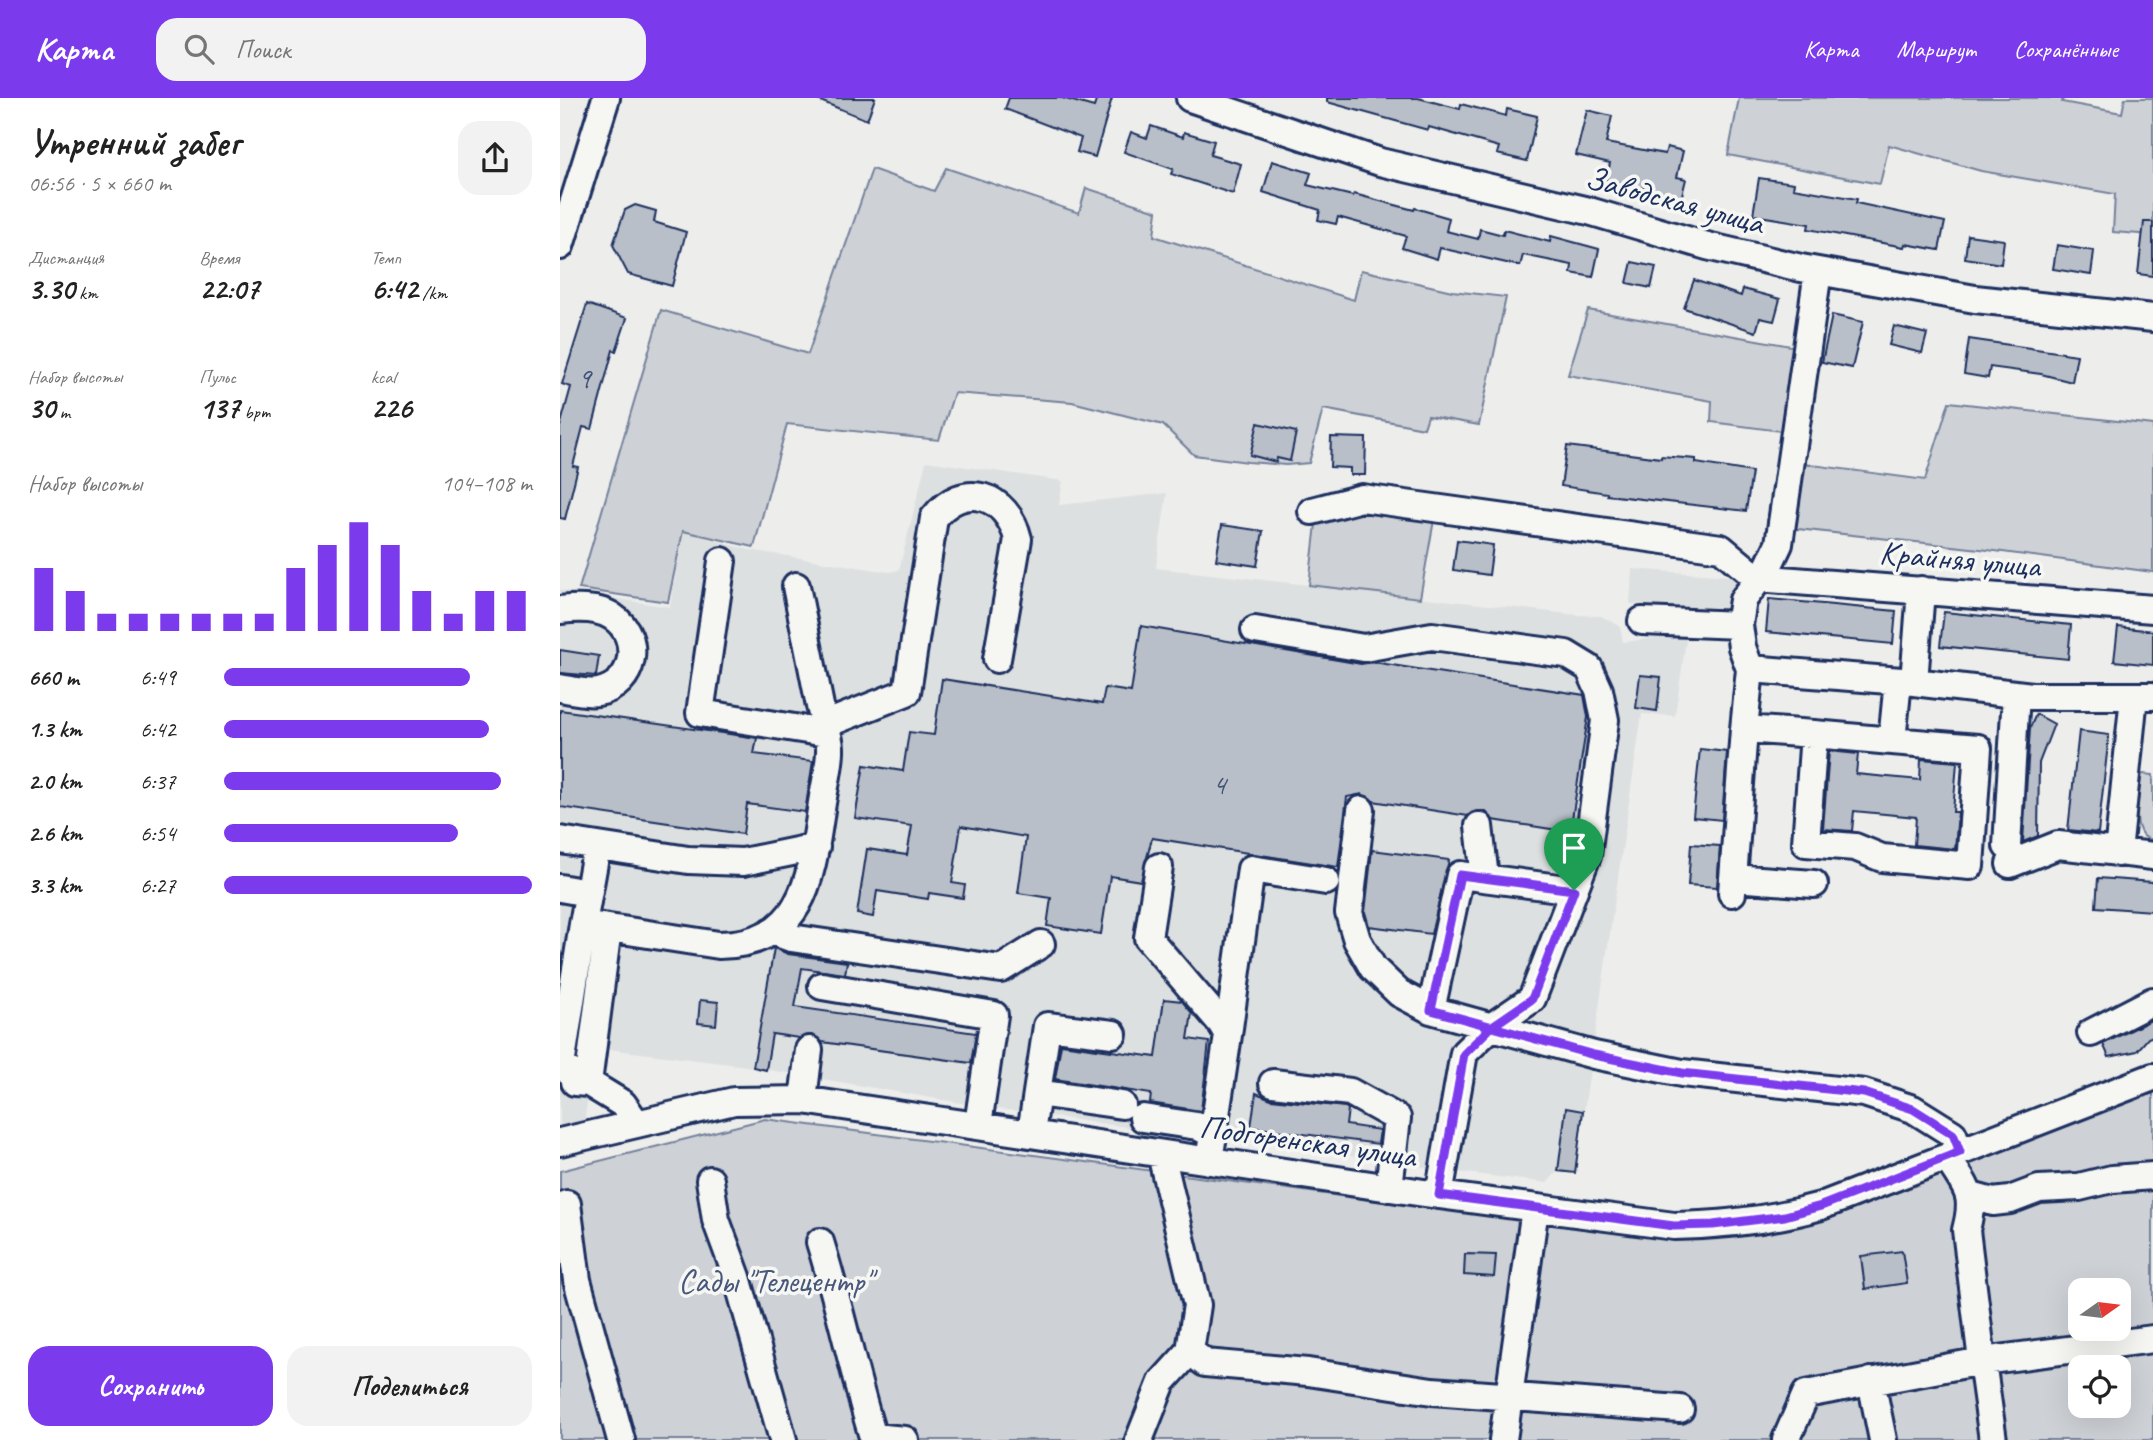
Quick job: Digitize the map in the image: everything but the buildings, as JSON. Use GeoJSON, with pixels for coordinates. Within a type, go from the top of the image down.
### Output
{"type":"FeatureCollection","features":[{"type":"Feature","properties":{"kind":"street"},"geometry":{"type":"LineString","coordinates":[[560,246],[606,98]]}},
{"type":"Feature","properties":{"kind":"street","name":"Заводская улица"},"geometry":{"type":"LineString","coordinates":[[1190,98],[1380,162],[1588,211],[1707,246],[1818,271],[1975,299],[2153,318]]}},
{"type":"Feature","properties":{"kind":"street"},"geometry":{"type":"LineString","coordinates":[[1814,884],[1733,886],[1750,669],[1742,647],[1739,625],[1743,600],[1768,567],[1779,544],[1818,271]]}},
{"type":"Feature","properties":{"kind":"street"},"geometry":{"type":"LineString","coordinates":[[722,561],[700,713],[825,729],[907,692],[934,519],[941,509],[959,498],[983,498],[995,502],[1007,512],[1018,539],[997,659]]}},
{"type":"Feature","properties":{"kind":"street"},"geometry":{"type":"LineString","coordinates":[[1312,511],[1362,498],[1721,548],[1760,578]]}},
{"type":"Feature","properties":{"kind":"street","name":"Крайняя улица"},"geometry":{"type":"LineString","coordinates":[[1760,578],[2153,609]]}},
{"type":"Feature","properties":{"kind":"street"},"geometry":{"type":"LineString","coordinates":[[596,926],[719,945],[747,942],[772,931],[788,919],[799,905],[807,887],[816,847],[830,747],[796,586]]}},
{"type":"Feature","properties":{"kind":"street"},"geometry":{"type":"LineString","coordinates":[[1892,741],[1906,681],[1921,590]]}},
{"type":"Feature","properties":{"kind":"street"},"geometry":{"type":"LineString","coordinates":[[560,610],[594,610],[612,616],[630,637],[632,651],[630,665],[613,687],[587,692],[560,688]]}},
{"type":"Feature","properties":{"kind":"street"},"geometry":{"type":"LineString","coordinates":[[1642,621],[1739,625]]}},
{"type":"Feature","properties":{"kind":"street"},"geometry":{"type":"LineString","coordinates":[[1255,629],[1364,648],[1432,636],[1566,654],[1589,668],[1599,690],[1605,720],[1587,856],[1532,999],[1491,1027],[1464,1054],[1439,1195]]}},
{"type":"Feature","properties":{"kind":"street"},"geometry":{"type":"LineString","coordinates":[[1750,669],[1906,681],[2016,694],[2143,696],[2118,853]]}},
{"type":"Feature","properties":{"kind":"street"},"geometry":{"type":"LineString","coordinates":[[2016,694],[2009,855],[2058,845],[2153,856]]}},
{"type":"Feature","properties":{"kind":"street"},"geometry":{"type":"LineString","coordinates":[[1744,729],[1814,734],[1978,748],[1970,866],[1882,858],[1855,847],[1806,843],[1814,734]]}},
{"type":"Feature","properties":{"kind":"street"},"geometry":{"type":"LineString","coordinates":[[1361,810],[1349,913],[1357,940],[1373,968],[1399,993],[1431,1010],[1594,1055],[1682,1073],[1864,1093],[1913,1109],[1953,1134],[1954,1155],[1971,1196],[1966,1230],[1993,1440]]}},
{"type":"Feature","properties":{"kind":"street"},"geometry":{"type":"LineString","coordinates":[[1479,826],[1485,878]]}},
{"type":"Feature","properties":{"kind":"street"},"geometry":{"type":"LineString","coordinates":[[560,840],[688,860],[743,862],[816,847]]}},
{"type":"Feature","properties":{"kind":"street"},"geometry":{"type":"LineString","coordinates":[[588,1083],[596,926],[588,893],[597,846]]}},
{"type":"Feature","properties":{"kind":"street"},"geometry":{"type":"LineString","coordinates":[[1159,867],[1148,938],[1221,1023],[1228,1035]]}},
{"type":"Feature","properties":{"kind":"street"},"geometry":{"type":"LineString","coordinates":[[1209,1161],[1251,869],[1326,881]]}},
{"type":"Feature","properties":{"kind":"street"},"geometry":{"type":"LineString","coordinates":[[1431,1010],[1460,875],[1574,890]]}},
{"type":"Feature","properties":{"kind":"street"},"geometry":{"type":"LineString","coordinates":[[560,888],[588,893]]}},
{"type":"Feature","properties":{"kind":"street"},"geometry":{"type":"LineString","coordinates":[[772,931],[791,938],[1001,969],[1041,944]]}},
{"type":"Feature","properties":{"kind":"street"},"geometry":{"type":"LineString","coordinates":[[821,986],[994,1015],[978,1125]]}},
{"type":"Feature","properties":{"kind":"street"},"geometry":{"type":"LineString","coordinates":[[2091,1033],[2153,1001]]}},
{"type":"Feature","properties":{"kind":"street"},"geometry":{"type":"LineString","coordinates":[[1031,1133],[1047,1026],[1113,1034]]}},
{"type":"Feature","properties":{"kind":"street"},"geometry":{"type":"LineString","coordinates":[[803,1100],[809,1050]]}},
{"type":"Feature","properties":{"kind":"street","name":"Подгоренская улица"},"geometry":{"type":"LineString","coordinates":[[560,1142],[734,1101],[803,1100],[1389,1188],[1674,1226],[1748,1222],[1821,1206],[2153,1077]]}},
{"type":"Feature","properties":{"kind":"street"},"geometry":{"type":"LineString","coordinates":[[560,1082],[588,1083],[623,1104],[637,1124]]}},
{"type":"Feature","properties":{"kind":"street"},"geometry":{"type":"LineString","coordinates":[[1273,1083],[1350,1093],[1396,1118],[1389,1188]]}},
{"type":"Feature","properties":{"kind":"street"},"geometry":{"type":"LineString","coordinates":[[1037,1093],[1133,1111],[1197,1126],[1213,1134]]}},
{"type":"Feature","properties":{"kind":"street"},"geometry":{"type":"LineString","coordinates":[[1139,1440],[1162,1382],[1191,1351],[1197,1305],[1161,1153]]}},
{"type":"Feature","properties":{"kind":"street"},"geometry":{"type":"LineString","coordinates":[[1971,1196],[1993,1202],[2039,1189],[2079,1187],[2112,1179],[2153,1176]]}},
{"type":"Feature","properties":{"kind":"street"},"geometry":{"type":"LineString","coordinates":[[710,1180],[716,1220],[737,1277],[783,1440]]}},
{"type":"Feature","properties":{"kind":"street"},"geometry":{"type":"LineString","coordinates":[[567,1204],[577,1280],[621,1440]]}},
{"type":"Feature","properties":{"kind":"street"},"geometry":{"type":"LineString","coordinates":[[1503,1440],[1535,1208]]}},
{"type":"Feature","properties":{"kind":"street"},"geometry":{"type":"LineString","coordinates":[[820,1242],[835,1289],[861,1399],[873,1437],[905,1440]]}},
{"type":"Feature","properties":{"kind":"street"},"geometry":{"type":"LineString","coordinates":[[1786,1440],[1806,1394],[1982,1362],[2153,1339]]}},
{"type":"Feature","properties":{"kind":"street"},"geometry":{"type":"LineString","coordinates":[[1191,1351],[1205,1363],[1307,1373],[1432,1391],[1680,1409]]}},
{"type":"Feature","properties":{"kind":"street"},"geometry":{"type":"LineString","coordinates":[[1871,1381],[1883,1440]]}},
{"type":"Feature","properties":{"kind":"shaded area"},"geometry":{"type":"Polygon","coordinates":[[[926,461],[1063,481],[1059,505],[1167,493],[1156,568],[1601,616],[1620,626],[1623,642],[1687,634],[1675,716],[1642,714],[1575,1173],[1558,1171],[1547,1183],[1435,1169],[1227,1137],[1203,1138],[972,1105],[753,1067],[608,1049],[588,1096],[584,1125],[560,1132],[560,590],[670,607],[683,531],[749,550],[890,572],[899,570],[926,461]]]}},
{"type":"Feature","properties":{"kind":"shaded area"},"geometry":{"type":"Polygon","coordinates":[[[1632,569],[1744,577],[1735,611],[1630,604],[1632,569]]]}},
{"type":"Feature","properties":{"kind":"green space"},"geometry":{"type":"Polygon","coordinates":[[[1739,98],[2063,98],[2062,102],[2122,113],[2125,98],[2153,98],[2153,235],[2113,232],[2115,194],[1981,171],[1889,145],[1880,184],[1728,155],[1739,98]]]}},
{"type":"Feature","properties":{"kind":"green space"},"geometry":{"type":"Polygon","coordinates":[[[946,168],[1079,213],[1086,188],[1157,211],[1154,236],[1354,300],[1361,270],[1452,291],[1506,297],[1479,425],[1428,416],[1424,428],[1323,409],[1309,463],[1286,465],[1194,455],[1163,425],[1072,402],[954,393],[939,440],[787,424],[754,547],[683,531],[668,602],[579,589],[661,310],[808,354],[872,169],[934,191],[946,168]]]}},
{"type":"Feature","properties":{"kind":"green space"},"geometry":{"type":"Polygon","coordinates":[[[1588,310],[1802,348],[1780,431],[1711,422],[1712,401],[1568,375],[1588,310]]]}},
{"type":"Feature","properties":{"kind":"green space"},"geometry":{"type":"Polygon","coordinates":[[[1949,402],[2153,425],[2153,572],[1789,528],[1798,463],[1925,480],[1949,402]]]}},
{"type":"Feature","properties":{"kind":"green space"},"geometry":{"type":"Polygon","coordinates":[[[1361,507],[1434,520],[1420,598],[1309,585],[1316,524],[1361,507]]]}},
{"type":"Feature","properties":{"kind":"green space"},"geometry":{"type":"Polygon","coordinates":[[[2142,774],[2153,775],[2153,840],[2145,837],[2138,823],[2142,774]]]}},
{"type":"Feature","properties":{"kind":"green space","name":"Сады \"Телецентр\""},"geometry":{"type":"Polygon","coordinates":[[[2153,1090],[2153,1440],[560,1440],[560,1171],[765,1119],[1647,1237],[1786,1228],[2153,1090]]]}},
{"type":"Feature","properties":{"kind":"route"},"geometry":{"type":"LineString","coordinates":[[1574,890],[1460,875],[1431,1010],[1491,1027],[1594,1055],[1682,1073],[1864,1093],[1913,1109],[1953,1134],[1960,1152],[1821,1206],[1785,1216],[1713,1225],[1674,1226],[1439,1195],[1464,1054],[1491,1027],[1532,999],[1574,890]]}}]}
